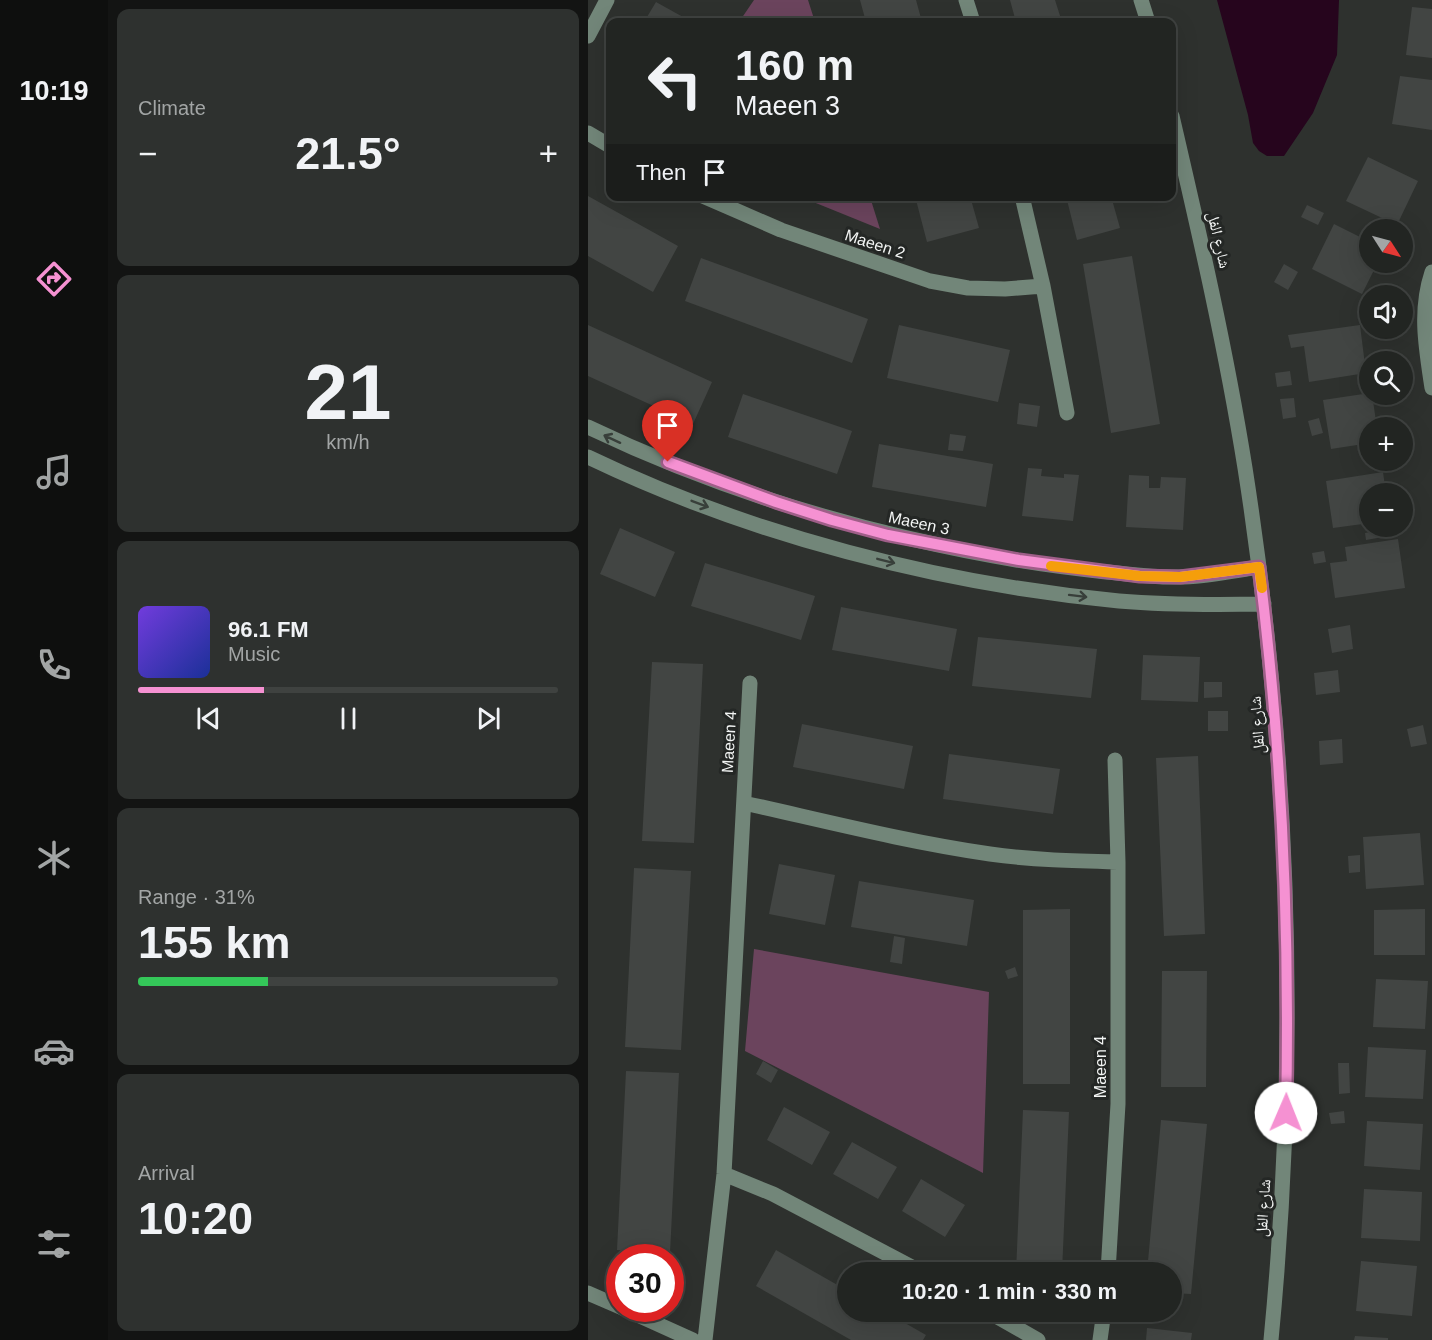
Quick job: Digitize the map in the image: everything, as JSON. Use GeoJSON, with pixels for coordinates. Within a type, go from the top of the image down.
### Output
{"type":"FeatureCollection","features":[{"type":"Feature","properties":{"kind":"street"},"geometry":{"type":"LineString","coordinates":[[588,36],[607,0]]}},
{"type":"Feature","properties":{"kind":"street"},"geometry":{"type":"LineString","coordinates":[[966,0],[972,18]]}},
{"type":"Feature","properties":{"kind":"street"},"geometry":{"type":"LineString","coordinates":[[1142,0],[1147,18]]}},
{"type":"Feature","properties":{"kind":"street"},"geometry":{"type":"LineString","coordinates":[[588,133],[606,144]]}},
{"type":"Feature","properties":{"kind":"street","name":"شارع الفل"},"geometry":{"type":"LineString","coordinates":[[1176,133],[1226,358],[1245,468],[1264,604],[1273,697],[1286,909],[1288,1020],[1285,1154],[1271,1340]]}},
{"type":"Feature","properties":{"kind":"street","name":"Maeen 2"},"geometry":{"type":"LineString","coordinates":[[714,201],[781,230],[930,281],[968,288],[1005,289],[1043,286]]}},
{"type":"Feature","properties":{"kind":"street"},"geometry":{"type":"LineString","coordinates":[[1023,201],[1043,286],[1066,413]]}},
{"type":"Feature","properties":{"kind":"street"},"geometry":{"type":"LineString","coordinates":[[1432,272],[1424,316],[1424,338],[1432,388]]}},
{"type":"Feature","properties":{"kind":"street","name":"Maeen 3"},"geometry":{"type":"LineString","coordinates":[[588,427],[668,462],[776,502],[866,529],[945,547],[1051,566],[1140,576],[1180,577],[1259,567]]}},
{"type":"Feature","properties":{"kind":"street"},"geometry":{"type":"LineString","coordinates":[[588,457],[659,488],[770,528],[850,552],[942,574],[1043,592],[1121,601],[1264,604]]}},
{"type":"Feature","properties":{"kind":"street","name":"Maeen 4"},"geometry":{"type":"LineString","coordinates":[[705,1340],[724,1174],[750,683]]}},
{"type":"Feature","properties":{"kind":"street","name":"Maeen 4"},"geometry":{"type":"LineString","coordinates":[[1109,1262],[1118,1104],[1118,862],[1115,760]]}},
{"type":"Feature","properties":{"kind":"street"},"geometry":{"type":"LineString","coordinates":[[744,803],[968,850],[1034,858],[1118,862]]}},
{"type":"Feature","properties":{"kind":"street"},"geometry":{"type":"LineString","coordinates":[[724,1174],[773,1194],[902,1262]]}},
{"type":"Feature","properties":{"kind":"street"},"geometry":{"type":"LineString","coordinates":[[588,1293],[606,1301]]}},
{"type":"Feature","properties":{"kind":"street"},"geometry":{"type":"LineString","coordinates":[[652,1322],[693,1340]]}},
{"type":"Feature","properties":{"kind":"street"},"geometry":{"type":"LineString","coordinates":[[1006,1322],[1038,1340]]}},
{"type":"Feature","properties":{"kind":"street"},"geometry":{"type":"LineString","coordinates":[[1100,1340],[1102,1322]]}},
{"type":"Feature","properties":{"kind":"shaded area"},"geometry":{"type":"Polygon","coordinates":[[[754,0],[808,0],[814,18],[742,18],[754,0]]]}},
{"type":"Feature","properties":{"kind":"shaded area"},"geometry":{"type":"Polygon","coordinates":[[[1217,0],[1339,0],[1337,55],[1313,113],[1284,156],[1267,156],[1253,143],[1248,115],[1217,0]]]}},
{"type":"Feature","properties":{"kind":"shaded area"},"geometry":{"type":"Polygon","coordinates":[[[811,201],[871,201],[880,229],[811,201]]]}},
{"type":"Feature","properties":{"kind":"shaded area"},"geometry":{"type":"Polygon","coordinates":[[[754,949],[989,992],[983,1173],[745,1051],[754,949]]]}},
{"type":"Feature","properties":{"kind":"building"},"geometry":{"type":"Polygon","coordinates":[[[860,0],[916,0],[921,18],[865,18],[860,0]]]}},
{"type":"Feature","properties":{"kind":"building"},"geometry":{"type":"Polygon","coordinates":[[[1010,0],[1055,0],[1061,18],[1015,18],[1010,0]]]}},
{"type":"Feature","properties":{"kind":"building"},"geometry":{"type":"Polygon","coordinates":[[[656,2],[685,18],[646,18],[656,2]]]}},
{"type":"Feature","properties":{"kind":"building"},"geometry":{"type":"Polygon","coordinates":[[[1412,7],[1432,9],[1432,58],[1406,55],[1412,7]]]}},
{"type":"Feature","properties":{"kind":"building"},"geometry":{"type":"Polygon","coordinates":[[[1400,76],[1432,80],[1432,130],[1392,124],[1400,76]]]}},
{"type":"Feature","properties":{"kind":"building"},"geometry":{"type":"Polygon","coordinates":[[[1368,157],[1418,181],[1400,219],[1384,219],[1346,201],[1368,157]]]}},
{"type":"Feature","properties":{"kind":"building"},"geometry":{"type":"Polygon","coordinates":[[[588,196],[678,246],[653,292],[588,256],[588,196]]]}},
{"type":"Feature","properties":{"kind":"building"},"geometry":{"type":"Polygon","coordinates":[[[916,201],[971,201],[979,228],[927,242],[916,201]]]}},
{"type":"Feature","properties":{"kind":"building"},"geometry":{"type":"Polygon","coordinates":[[[1067,201],[1112,201],[1120,228],[1077,240],[1067,201]]]}},
{"type":"Feature","properties":{"kind":"building"},"geometry":{"type":"Polygon","coordinates":[[[1307,205],[1324,213],[1318,225],[1301,217],[1307,205]]]}},
{"type":"Feature","properties":{"kind":"building"},"geometry":{"type":"Polygon","coordinates":[[[1334,224],[1359,236],[1359,273],[1372,273],[1366,285],[1359,285],[1359,292],[1312,269],[1334,224]]]}},
{"type":"Feature","properties":{"kind":"building"},"geometry":{"type":"Polygon","coordinates":[[[1132,256],[1160,424],[1111,433],[1083,264],[1132,256]]]}},
{"type":"Feature","properties":{"kind":"building"},"geometry":{"type":"Polygon","coordinates":[[[701,258],[868,319],[852,363],[685,301],[701,258]]]}},
{"type":"Feature","properties":{"kind":"building"},"geometry":{"type":"Polygon","coordinates":[[[1284,264],[1298,272],[1288,290],[1274,282],[1284,264]]]}},
{"type":"Feature","properties":{"kind":"building"},"geometry":{"type":"Polygon","coordinates":[[[588,325],[712,382],[693,424],[588,376],[588,325]]]}},
{"type":"Feature","properties":{"kind":"building"},"geometry":{"type":"Polygon","coordinates":[[[899,325],[1010,350],[998,402],[887,378],[899,325]]]}},
{"type":"Feature","properties":{"kind":"building"},"geometry":{"type":"Polygon","coordinates":[[[1359,325],[1359,339],[1362,339],[1363,351],[1359,351],[1359,374],[1309,382],[1304,346],[1291,348],[1288,335],[1359,325]]]}},
{"type":"Feature","properties":{"kind":"building"},"geometry":{"type":"Polygon","coordinates":[[[1290,371],[1292,385],[1277,387],[1275,373],[1290,371]]]}},
{"type":"Feature","properties":{"kind":"building"},"geometry":{"type":"Polygon","coordinates":[[[743,394],[852,431],[837,474],[728,437],[743,394]]]}},
{"type":"Feature","properties":{"kind":"building"},"geometry":{"type":"Polygon","coordinates":[[[1359,395],[1359,405],[1374,405],[1375,417],[1359,417],[1359,445],[1331,449],[1323,400],[1359,395]]]}},
{"type":"Feature","properties":{"kind":"building"},"geometry":{"type":"Polygon","coordinates":[[[1294,398],[1296,417],[1283,419],[1280,399],[1294,398]]]}},
{"type":"Feature","properties":{"kind":"building"},"geometry":{"type":"Polygon","coordinates":[[[1019,403],[1040,406],[1037,427],[1017,424],[1019,403]]]}},
{"type":"Feature","properties":{"kind":"building"},"geometry":{"type":"Polygon","coordinates":[[[1319,418],[1323,433],[1312,436],[1308,421],[1319,418]]]}},
{"type":"Feature","properties":{"kind":"building"},"geometry":{"type":"Polygon","coordinates":[[[950,434],[966,436],[963,451],[948,450],[950,434]]]}},
{"type":"Feature","properties":{"kind":"building"},"geometry":{"type":"Polygon","coordinates":[[[879,444],[993,464],[986,507],[872,487],[879,444]]]}},
{"type":"Feature","properties":{"kind":"building"},"geometry":{"type":"Polygon","coordinates":[[[1028,468],[1042,469],[1041,476],[1064,478],[1064,474],[1079,475],[1073,521],[1022,516],[1028,468]]]}},
{"type":"Feature","properties":{"kind":"building"},"geometry":{"type":"Polygon","coordinates":[[[1383,472],[1384,483],[1359,483],[1359,524],[1333,528],[1326,481],[1383,472]]]}},
{"type":"Feature","properties":{"kind":"building"},"geometry":{"type":"Polygon","coordinates":[[[1129,475],[1149,476],[1149,488],[1160,488],[1161,477],[1186,478],[1183,530],[1126,527],[1129,475]]]}},
{"type":"Feature","properties":{"kind":"building"},"geometry":{"type":"Polygon","coordinates":[[[620,528],[675,552],[655,597],[600,574],[620,528]]]}},
{"type":"Feature","properties":{"kind":"building"},"geometry":{"type":"Polygon","coordinates":[[[1366,537],[1383,537],[1366,540],[1366,537]]]}},
{"type":"Feature","properties":{"kind":"building"},"geometry":{"type":"Polygon","coordinates":[[[1398,539],[1405,588],[1335,598],[1330,563],[1347,561],[1345,547],[1398,539]]]}},
{"type":"Feature","properties":{"kind":"building"},"geometry":{"type":"Polygon","coordinates":[[[1324,551],[1326,562],[1314,564],[1312,553],[1324,551]]]}},
{"type":"Feature","properties":{"kind":"building"},"geometry":{"type":"Polygon","coordinates":[[[705,563],[815,596],[801,640],[691,606],[705,563]]]}},
{"type":"Feature","properties":{"kind":"building"},"geometry":{"type":"Polygon","coordinates":[[[841,607],[957,629],[949,671],[832,650],[841,607]]]}},
{"type":"Feature","properties":{"kind":"building"},"geometry":{"type":"Polygon","coordinates":[[[1350,625],[1353,649],[1332,653],[1328,629],[1350,625]]]}},
{"type":"Feature","properties":{"kind":"building"},"geometry":{"type":"Polygon","coordinates":[[[978,637],[1097,649],[1091,698],[972,686],[978,637]]]}},
{"type":"Feature","properties":{"kind":"building"},"geometry":{"type":"Polygon","coordinates":[[[1143,655],[1200,657],[1198,702],[1141,700],[1143,655]]]}},
{"type":"Feature","properties":{"kind":"building"},"geometry":{"type":"Polygon","coordinates":[[[652,662],[703,664],[694,843],[642,841],[652,662]]]}},
{"type":"Feature","properties":{"kind":"building"},"geometry":{"type":"Polygon","coordinates":[[[1338,670],[1340,692],[1316,695],[1314,673],[1338,670]]]}},
{"type":"Feature","properties":{"kind":"building"},"geometry":{"type":"Polygon","coordinates":[[[1204,682],[1222,682],[1222,697],[1204,698],[1204,682]]]}},
{"type":"Feature","properties":{"kind":"building"},"geometry":{"type":"Polygon","coordinates":[[[1208,711],[1228,711],[1228,731],[1208,731],[1208,711]]]}},
{"type":"Feature","properties":{"kind":"building"},"geometry":{"type":"Polygon","coordinates":[[[802,724],[913,746],[904,789],[793,767],[802,724]]]}},
{"type":"Feature","properties":{"kind":"building"},"geometry":{"type":"Polygon","coordinates":[[[1423,725],[1427,744],[1411,747],[1407,729],[1423,725]]]}},
{"type":"Feature","properties":{"kind":"building"},"geometry":{"type":"Polygon","coordinates":[[[1342,739],[1343,763],[1320,765],[1319,741],[1342,739]]]}},
{"type":"Feature","properties":{"kind":"building"},"geometry":{"type":"Polygon","coordinates":[[[949,754],[1060,769],[1053,814],[943,799],[949,754]]]}},
{"type":"Feature","properties":{"kind":"building"},"geometry":{"type":"Polygon","coordinates":[[[1198,756],[1205,934],[1164,936],[1156,758],[1198,756]]]}},
{"type":"Feature","properties":{"kind":"building"},"geometry":{"type":"Polygon","coordinates":[[[1420,833],[1424,885],[1366,889],[1363,837],[1420,833]]]}},
{"type":"Feature","properties":{"kind":"building"},"geometry":{"type":"Polygon","coordinates":[[[1360,855],[1360,872],[1349,873],[1348,856],[1360,855]]]}},
{"type":"Feature","properties":{"kind":"building"},"geometry":{"type":"Polygon","coordinates":[[[779,864],[835,875],[825,925],[769,914],[779,864]]]}},
{"type":"Feature","properties":{"kind":"building"},"geometry":{"type":"Polygon","coordinates":[[[634,868],[691,871],[681,1050],[625,1047],[634,868]]]}},
{"type":"Feature","properties":{"kind":"building"},"geometry":{"type":"Polygon","coordinates":[[[859,881],[974,900],[967,946],[851,927],[859,881]]]}},
{"type":"Feature","properties":{"kind":"building"},"geometry":{"type":"Polygon","coordinates":[[[1070,909],[1070,1084],[1023,1084],[1023,910],[1070,909]]]}},
{"type":"Feature","properties":{"kind":"building"},"geometry":{"type":"Polygon","coordinates":[[[1425,909],[1425,955],[1374,955],[1374,910],[1425,909]]]}},
{"type":"Feature","properties":{"kind":"building"},"geometry":{"type":"Polygon","coordinates":[[[894,936],[905,938],[902,964],[890,962],[894,936]]]}},
{"type":"Feature","properties":{"kind":"building"},"geometry":{"type":"Polygon","coordinates":[[[1015,967],[1018,976],[1008,979],[1005,971],[1015,967]]]}},
{"type":"Feature","properties":{"kind":"building"},"geometry":{"type":"Polygon","coordinates":[[[1162,971],[1207,971],[1206,1087],[1161,1087],[1162,971]]]}},
{"type":"Feature","properties":{"kind":"building"},"geometry":{"type":"Polygon","coordinates":[[[1376,979],[1428,981],[1425,1029],[1373,1027],[1376,979]]]}},
{"type":"Feature","properties":{"kind":"building"},"geometry":{"type":"Polygon","coordinates":[[[1368,1047],[1426,1050],[1423,1099],[1365,1097],[1368,1047]]]}},
{"type":"Feature","properties":{"kind":"building"},"geometry":{"type":"Polygon","coordinates":[[[763,1061],[778,1070],[771,1083],[756,1074],[763,1061]]]}},
{"type":"Feature","properties":{"kind":"building"},"geometry":{"type":"Polygon","coordinates":[[[1338,1063],[1349,1063],[1350,1093],[1339,1094],[1338,1063]]]}},
{"type":"Feature","properties":{"kind":"building"},"geometry":{"type":"Polygon","coordinates":[[[626,1071],[679,1073],[670,1244],[617,1244],[626,1071]]]}},
{"type":"Feature","properties":{"kind":"building"},"geometry":{"type":"Polygon","coordinates":[[[784,1107],[830,1132],[812,1165],[767,1140],[784,1107]]]}},
{"type":"Feature","properties":{"kind":"building"},"geometry":{"type":"Polygon","coordinates":[[[1023,1110],[1069,1112],[1062,1262],[1016,1262],[1023,1110]]]}},
{"type":"Feature","properties":{"kind":"building"},"geometry":{"type":"Polygon","coordinates":[[[1344,1111],[1345,1123],[1331,1124],[1329,1113],[1344,1111]]]}},
{"type":"Feature","properties":{"kind":"building"},"geometry":{"type":"Polygon","coordinates":[[[1161,1120],[1207,1124],[1191,1294],[1182,1294],[1182,1262],[1148,1262],[1161,1120]]]}},
{"type":"Feature","properties":{"kind":"building"},"geometry":{"type":"Polygon","coordinates":[[[1367,1121],[1423,1124],[1420,1170],[1364,1166],[1367,1121]]]}},
{"type":"Feature","properties":{"kind":"building"},"geometry":{"type":"Polygon","coordinates":[[[852,1142],[897,1167],[878,1199],[833,1174],[852,1142]]]}},
{"type":"Feature","properties":{"kind":"building"},"geometry":{"type":"Polygon","coordinates":[[[921,1179],[965,1205],[945,1237],[902,1211],[921,1179]]]}},
{"type":"Feature","properties":{"kind":"building"},"geometry":{"type":"Polygon","coordinates":[[[1364,1189],[1422,1192],[1420,1241],[1361,1238],[1364,1189]]]}},
{"type":"Feature","properties":{"kind":"building"},"geometry":{"type":"Polygon","coordinates":[[[776,1250],[837,1285],[837,1322],[903,1322],[926,1335],[923,1340],[851,1340],[756,1286],[776,1250]]]}},
{"type":"Feature","properties":{"kind":"building"},"geometry":{"type":"Polygon","coordinates":[[[1361,1261],[1417,1266],[1412,1316],[1356,1311],[1361,1261]]]}},
{"type":"Feature","properties":{"kind":"building"},"geometry":{"type":"Polygon","coordinates":[[[1147,1328],[1192,1333],[1191,1340],[1146,1340],[1147,1328]]]}},
{"type":"Feature","properties":{"kind":"building"},"geometry":{"type":"Polygon","coordinates":[[[1355,1336],[1388,1338],[1388,1340],[1354,1340],[1355,1336]]]}},
{"type":"Feature","properties":{"kind":"slow traffic"},"geometry":{"type":"LineString","coordinates":[[1051,566],[1140,576],[1180,577],[1259,567],[1262,588]]}},
{"type":"Feature","properties":{"kind":"route"},"geometry":{"type":"LineString","coordinates":[[668,462],[721,483],[832,520],[945,547],[1051,566],[1140,576],[1180,577],[1259,567],[1273,697],[1286,909],[1288,1031],[1286,1113]]}}]}
